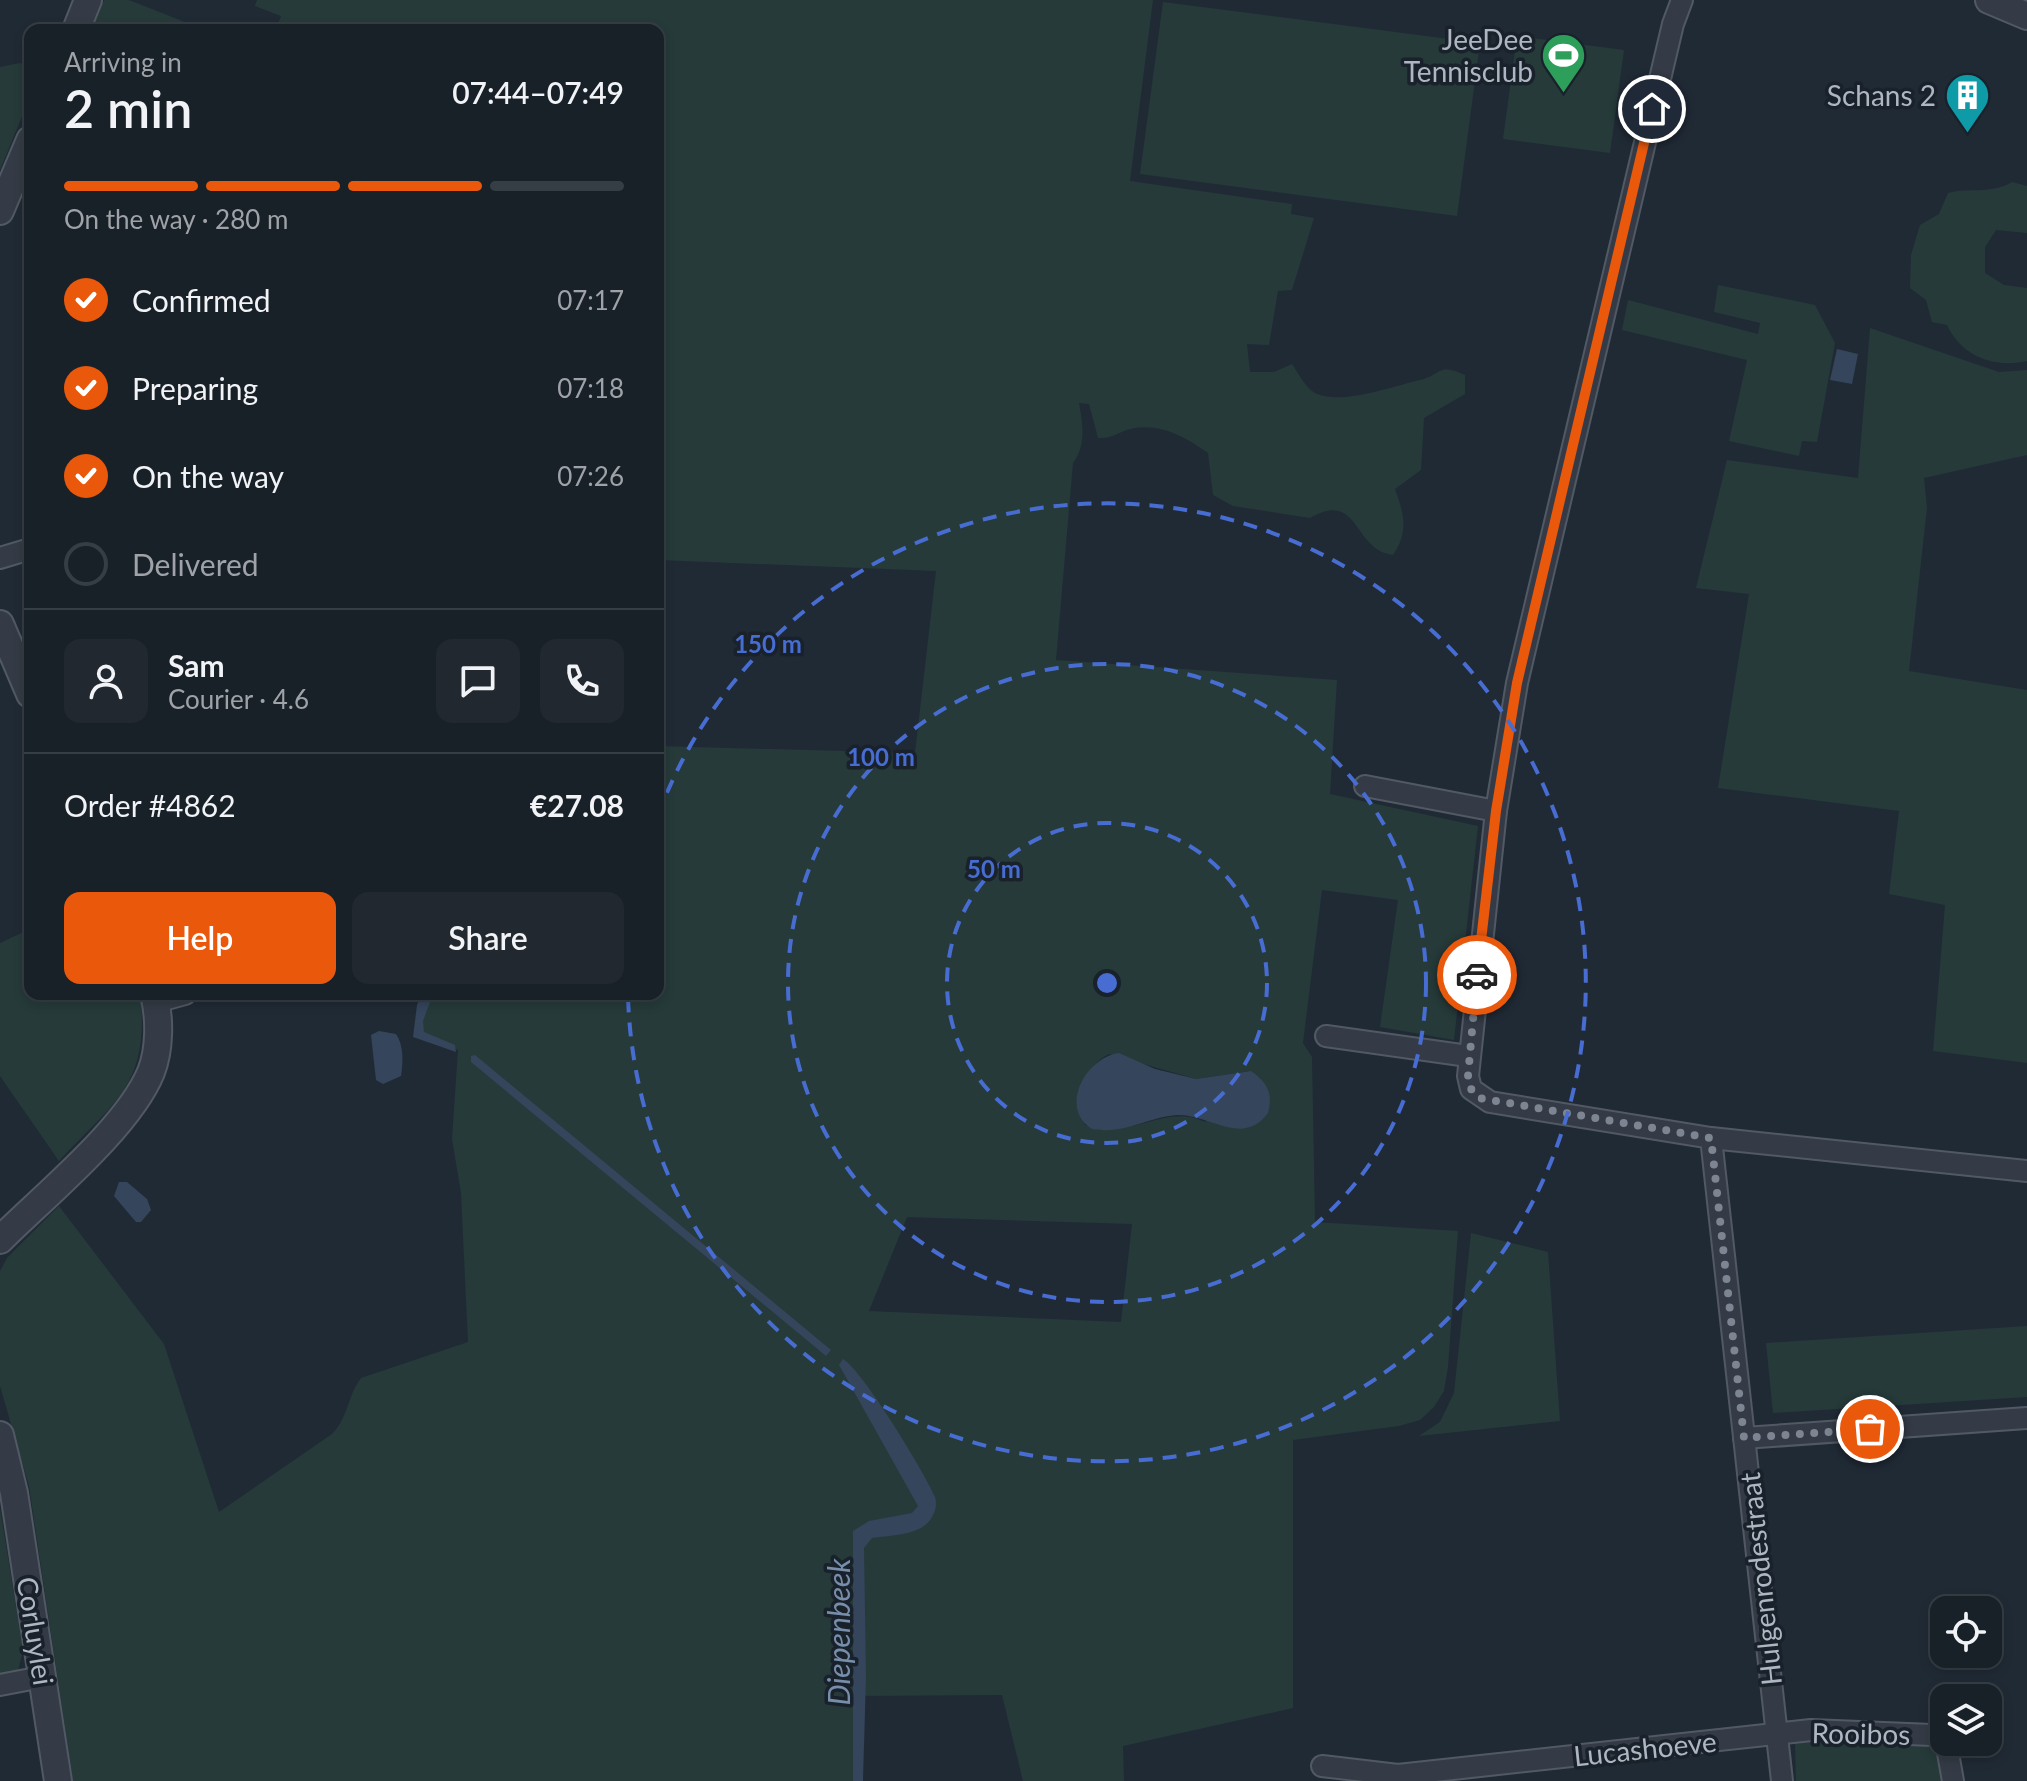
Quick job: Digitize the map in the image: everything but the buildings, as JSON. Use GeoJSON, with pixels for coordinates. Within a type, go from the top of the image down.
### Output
{"type":"FeatureCollection","features":[{"type":"Feature","properties":{"kind":"street"},"geometry":{"type":"LineString","coordinates":[[78,24],[88,0]]}},
{"type":"Feature","properties":{"kind":"street"},"geometry":{"type":"LineString","coordinates":[[1682,0],[1673,24],[1517,683],[1496,811],[1468,1056],[1471,1089],[1479,1098],[1490,1102],[1711,1138],[2027,1171]]}},
{"type":"Feature","properties":{"kind":"street"},"geometry":{"type":"LineString","coordinates":[[1989,0],[2027,16]]}},
{"type":"Feature","properties":{"kind":"street"},"geometry":{"type":"LineString","coordinates":[[0,211],[24,154]]}},
{"type":"Feature","properties":{"kind":"street"},"geometry":{"type":"LineString","coordinates":[[0,558],[24,551]]}},
{"type":"Feature","properties":{"kind":"street"},"geometry":{"type":"LineString","coordinates":[[0,624],[24,680]]}},
{"type":"Feature","properties":{"kind":"street"},"geometry":{"type":"LineString","coordinates":[[1365,786],[1496,811]]}},
{"type":"Feature","properties":{"kind":"street"},"geometry":{"type":"LineString","coordinates":[[0,1240],[112,1128],[139,1095],[156,1053],[155,1000]]}},
{"type":"Feature","properties":{"kind":"street"},"geometry":{"type":"LineString","coordinates":[[1326,1036],[1468,1056]]}},
{"type":"Feature","properties":{"kind":"street","name":"Hulgenrodestraat"},"geometry":{"type":"LineString","coordinates":[[1711,1138],[1782,1781]]}},
{"type":"Feature","properties":{"kind":"street"},"geometry":{"type":"LineString","coordinates":[[1744,1438],[2027,1418]]}},
{"type":"Feature","properties":{"kind":"street","name":"Corluylei"},"geometry":{"type":"LineString","coordinates":[[0,1435],[14,1493],[58,1781]]}},
{"type":"Feature","properties":{"kind":"street"},"geometry":{"type":"LineString","coordinates":[[0,1685],[42,1677]]}},
{"type":"Feature","properties":{"kind":"street","name":"Rooibos"},"geometry":{"type":"LineString","coordinates":[[1777,1733],[1844,1730],[1930,1735]]}},
{"type":"Feature","properties":{"kind":"street","name":"Lucashoeve"},"geometry":{"type":"LineString","coordinates":[[1322,1766],[1398,1775],[1777,1733]]}},
{"type":"Feature","properties":{"kind":"street","name":"Rooibos"},"geometry":{"type":"LineString","coordinates":[[1948,1756],[1953,1781]]}},
{"type":"Feature","properties":{"kind":"green space"},"geometry":{"type":"Polygon","coordinates":[[[104,0],[129,0],[190,24],[94,24],[104,0]]]}},
{"type":"Feature","properties":{"kind":"green space"},"geometry":{"type":"Polygon","coordinates":[[[257,0],[1153,0],[1130,181],[1292,204],[1291,214],[1314,218],[1292,290],[1278,291],[1269,345],[1247,344],[1250,372],[1274,372],[1292,364],[1315,393],[1339,397],[1382,390],[1444,370],[1465,375],[1465,394],[1424,418],[1421,470],[1395,489],[1401,507],[1403,531],[1393,555],[1380,551],[1370,543],[1347,516],[1338,511],[1326,511],[1310,518],[1233,506],[1213,495],[1208,453],[1200,447],[1174,433],[1146,427],[1098,438],[1089,404],[1079,403],[1082,434],[1080,449],[1073,463],[1056,660],[1337,680],[1330,794],[1478,826],[1454,1040],[1380,1027],[1398,900],[1322,890],[1303,1043],[1312,1057],[1315,1222],[1458,1231],[1448,1367],[1444,1391],[1434,1407],[1420,1420],[1399,1426],[1293,1440],[1293,1708],[1123,1746],[1124,1781],[1023,1781],[1002,1695],[860,1696],[859,1781],[73,1781],[29,1486],[0,1386],[0,1271],[7,1258],[59,1206],[164,1344],[219,1512],[332,1434],[342,1421],[361,1378],[468,1342],[461,1193],[452,1139],[458,1050],[414,1034],[423,1000],[664,1000],[664,746],[915,753],[936,571],[664,560],[664,24],[278,24],[281,16],[255,6],[257,0]],[[1109,1054],[1093,1067],[1083,1085],[1080,1105],[1085,1125],[1102,1129],[1118,1128],[1176,1116],[1205,1122],[1251,1071],[1196,1079],[1109,1054]],[[907,1217],[869,1311],[1121,1322],[1132,1224],[907,1217]]]}},
{"type":"Feature","properties":{"kind":"green space"},"geometry":{"type":"Polygon","coordinates":[[[1163,2],[1480,43],[1457,216],[1140,174],[1163,2]]]}},
{"type":"Feature","properties":{"kind":"green space","name":"JeeDee Tennisclub"},"geometry":{"type":"Polygon","coordinates":[[[1517,36],[1624,50],[1610,153],[1503,139],[1517,36]]]}},
{"type":"Feature","properties":{"kind":"green space"},"geometry":{"type":"Polygon","coordinates":[[[24,64],[24,112],[0,170],[0,67],[24,64]]]}},
{"type":"Feature","properties":{"kind":"green space"},"geometry":{"type":"Polygon","coordinates":[[[2012,182],[2027,186],[2027,233],[1996,230],[1985,247],[1985,273],[2004,285],[2027,288],[2027,361],[2003,363],[1980,358],[1961,345],[1947,325],[1932,322],[1926,300],[1910,288],[1911,255],[1920,225],[1939,214],[1948,193],[1988,190],[2012,182]]]}},
{"type":"Feature","properties":{"kind":"green space"},"geometry":{"type":"Polygon","coordinates":[[[1718,285],[1815,305],[1835,343],[1817,442],[1802,441],[1799,456],[1729,441],[1747,360],[1622,330],[1628,300],[1758,334],[1760,323],[1714,312],[1718,285]]]}},
{"type":"Feature","properties":{"kind":"green space"},"geometry":{"type":"Polygon","coordinates":[[[1870,328],[1999,372],[2027,370],[2027,455],[1924,478],[1927,508],[1909,671],[2027,690],[2027,1063],[1933,1051],[1945,905],[1889,894],[1899,811],[1718,788],[1749,594],[1696,588],[1727,460],[1858,478],[1870,328]]]}},
{"type":"Feature","properties":{"kind":"green space"},"geometry":{"type":"Polygon","coordinates":[[[24,932],[24,1000],[141,1000],[142,1027],[133,1073],[111,1106],[59,1161],[0,1076],[0,943],[24,932]]]}},
{"type":"Feature","properties":{"kind":"green space"},"geometry":{"type":"Polygon","coordinates":[[[1471,1233],[1548,1252],[1560,1421],[1419,1436],[1440,1422],[1454,1393],[1471,1233]]]}},
{"type":"Feature","properties":{"kind":"green space"},"geometry":{"type":"Polygon","coordinates":[[[2027,1326],[2027,1397],[1773,1413],[1766,1343],[2027,1326]]]}},
{"type":"Feature","properties":{"kind":"green space"},"geometry":{"type":"Polygon","coordinates":[[[0,1508],[23,1650],[18,1671],[0,1678],[0,1508]]]}},
{"type":"Feature","properties":{"kind":"green space"},"geometry":{"type":"Polygon","coordinates":[[[1806,1737],[1930,1741],[1930,1756],[1939,1756],[1946,1781],[1796,1781],[1795,1742],[1806,1737]]]}},
{"type":"Feature","properties":{"kind":"water"},"geometry":{"type":"Polygon","coordinates":[[[1837,349],[1858,354],[1852,384],[1830,380],[1837,349]]]}},
{"type":"Feature","properties":{"kind":"water"},"geometry":{"type":"Polygon","coordinates":[[[419,1000],[431,1000],[423,1021],[424,1032],[455,1045],[456,1052],[413,1037],[419,1000]]]}},
{"type":"Feature","properties":{"kind":"water"},"geometry":{"type":"Polygon","coordinates":[[[379,1031],[396,1034],[402,1054],[401,1076],[383,1084],[376,1080],[371,1035],[379,1031]]]}},
{"type":"Feature","properties":{"kind":"water"},"geometry":{"type":"Polygon","coordinates":[[[1119,1053],[1155,1069],[1196,1079],[1251,1071],[1268,1089],[1268,1113],[1258,1123],[1237,1129],[1179,1115],[1116,1129],[1092,1129],[1082,1120],[1077,1109],[1080,1085],[1096,1064],[1119,1053]]]}},
{"type":"Feature","properties":{"kind":"water"},"geometry":{"type":"Polygon","coordinates":[[[475,1055],[831,1350],[826,1356],[471,1062],[471,1056],[475,1055]]]}},
{"type":"Feature","properties":{"kind":"water"},"geometry":{"type":"Polygon","coordinates":[[[119,1182],[127,1182],[147,1199],[151,1210],[141,1222],[136,1222],[114,1196],[119,1182]]]}},
{"type":"Feature","properties":{"kind":"water"},"geometry":{"type":"Polygon","coordinates":[[[843,1359],[864,1382],[893,1424],[936,1502],[933,1515],[922,1527],[906,1533],[872,1538],[864,1548],[866,1676],[863,1781],[853,1781],[853,1531],[869,1521],[912,1513],[918,1506],[839,1365],[843,1359]]]}},
{"type":"Feature","properties":{"kind":"way so far"},"geometry":{"type":"LineString","coordinates":[[1477,975],[1468,1076],[1471,1089],[1479,1098],[1711,1138],[1744,1438],[1870,1429]]}},
{"type":"Feature","properties":{"kind":"place","name":"JeeDee Tennisclub"},"geometry":{"type":"Point","coordinates":[1564,94]}},
{"type":"Feature","properties":{"kind":"place","name":"Schans 2"},"geometry":{"type":"Point","coordinates":[1967,134]}},
{"type":"Feature","properties":{"kind":"route"},"geometry":{"type":"LineString","coordinates":[[1477,975],[1496,811],[1517,683],[1652,109]]}},
{"type":"Feature","properties":{"kind":"water label","name":"Diepenbeek"},"geometry":{"type":"Point","coordinates":[838,1632]}}]}
